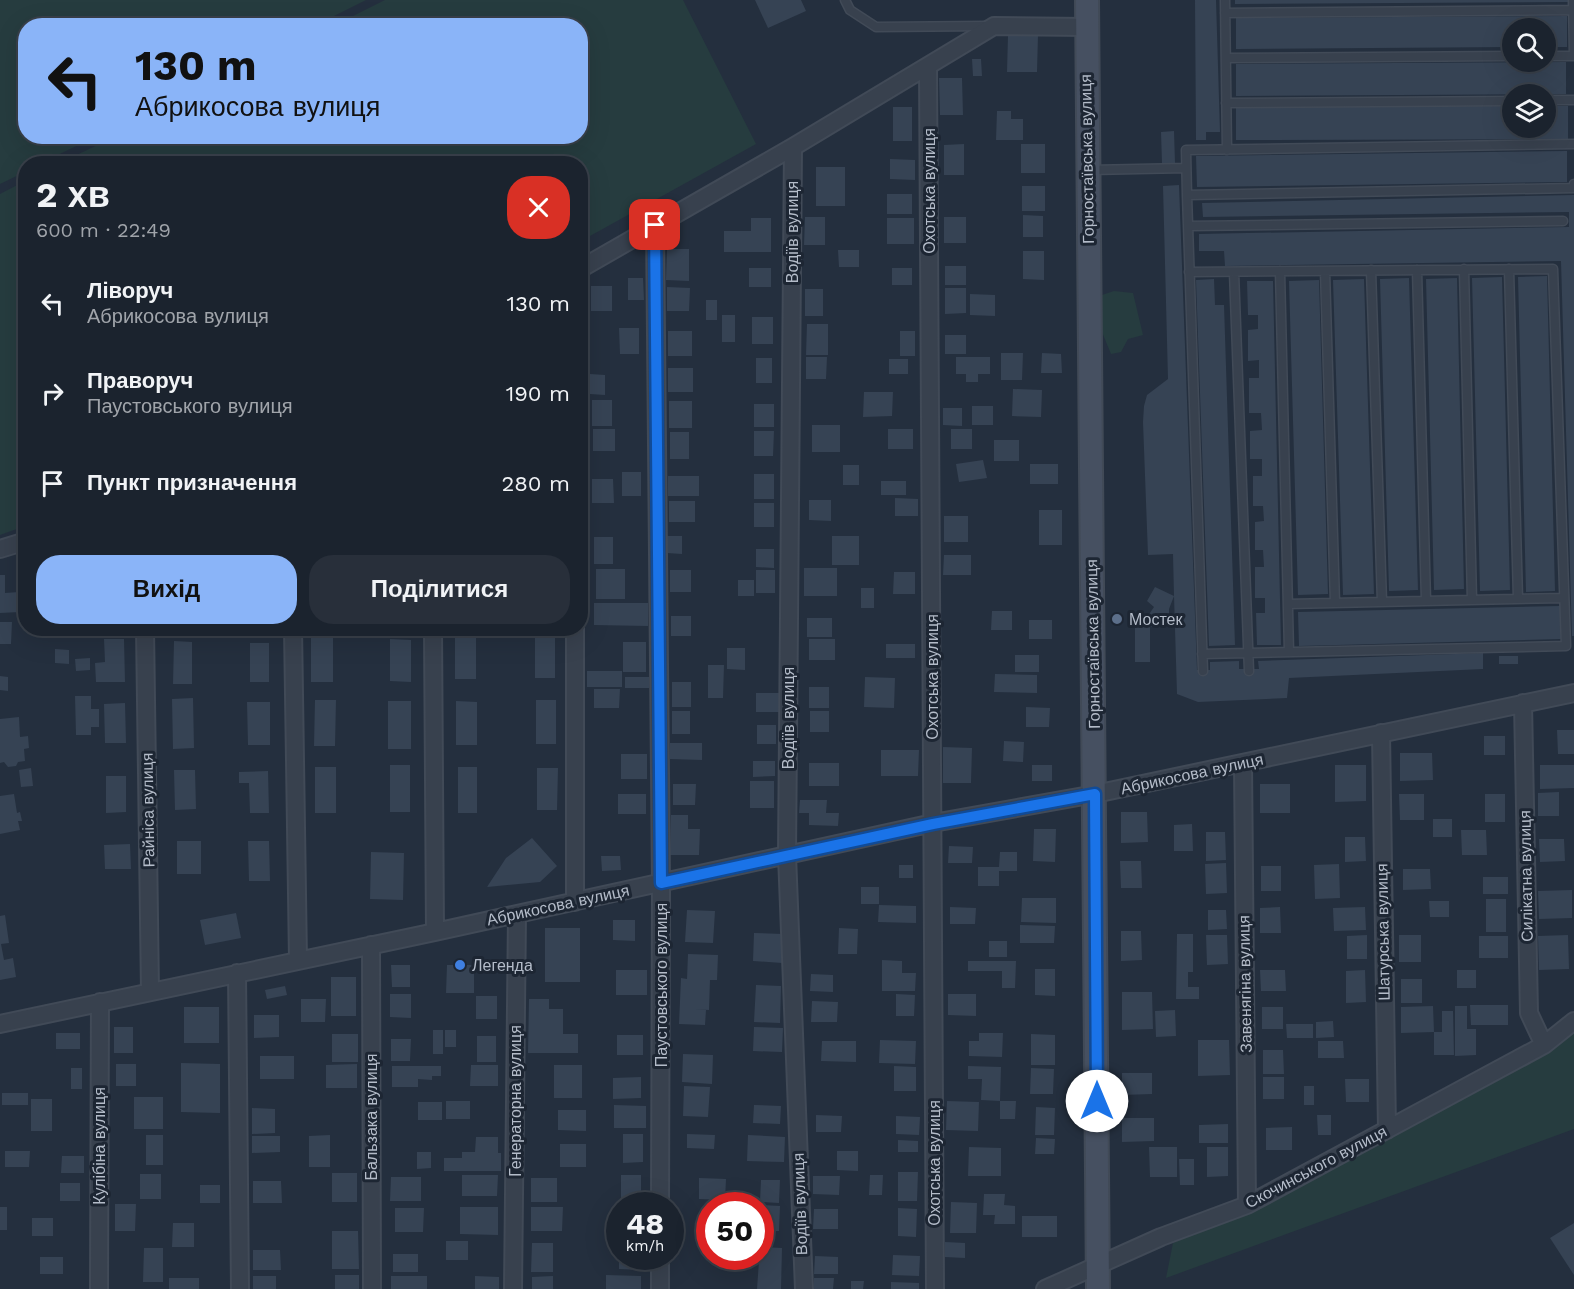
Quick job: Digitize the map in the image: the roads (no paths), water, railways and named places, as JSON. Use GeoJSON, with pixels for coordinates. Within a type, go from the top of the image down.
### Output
{"type":"FeatureCollection","features":[{"type":"Feature","properties":{"kind":"main road","name":"Горностаївська вулиця"},"geometry":{"type":"LineString","coordinates":[[1087,0],[1098,1289]]}},
{"type":"Feature","properties":{"kind":"street"},"geometry":{"type":"LineString","coordinates":[[588,263],[793,147],[994,26],[1086,27]]}},
{"type":"Feature","properties":{"kind":"street","name":"Охотська вулиця"},"geometry":{"type":"LineString","coordinates":[[928,66],[935,1289]]}},
{"type":"Feature","properties":{"kind":"street","name":"Водіїв вулиця"},"geometry":{"type":"LineString","coordinates":[[793,147],[787,855],[804,1289]]}},
{"type":"Feature","properties":{"kind":"street","name":"Паустовського вулиця"},"geometry":{"type":"LineString","coordinates":[[655,225],[661,883],[660,1192]]}},
{"type":"Feature","properties":{"kind":"street"},"geometry":{"type":"LineString","coordinates":[[0,549],[18,543]]}},
{"type":"Feature","properties":{"kind":"street","name":"Райніса вулиця"},"geometry":{"type":"LineString","coordinates":[[145,636],[150,992]]}},
{"type":"Feature","properties":{"kind":"street"},"geometry":{"type":"LineString","coordinates":[[293,636],[298,960]]}},
{"type":"Feature","properties":{"kind":"street"},"geometry":{"type":"LineString","coordinates":[[433,636],[435,932]]}},
{"type":"Feature","properties":{"kind":"street"},"geometry":{"type":"LineString","coordinates":[[575,636],[575,902]]}},
{"type":"Feature","properties":{"kind":"street","name":"Абрикосова вулиця"},"geometry":{"type":"LineString","coordinates":[[0,1024],[933,824],[1095,794],[1574,693]]}},
{"type":"Feature","properties":{"kind":"street","name":"Силікатна вулиця"},"geometry":{"type":"LineString","coordinates":[[1523,703],[1528,1013],[1544,1045]]}},
{"type":"Feature","properties":{"kind":"street","name":"Шатурська вулиця"},"geometry":{"type":"LineString","coordinates":[[1381,733],[1387,1130]]}},
{"type":"Feature","properties":{"kind":"street","name":"Завенягіна вулиця"},"geometry":{"type":"LineString","coordinates":[[1243,763],[1247,1205]]}},
{"type":"Feature","properties":{"kind":"street","name":"Генераторна вулиця"},"geometry":{"type":"LineString","coordinates":[[513,1289],[517,914]]}},
{"type":"Feature","properties":{"kind":"street","name":"Бальзака вулиця"},"geometry":{"type":"LineString","coordinates":[[371,945],[372,1289]]}},
{"type":"Feature","properties":{"kind":"street"},"geometry":{"type":"LineString","coordinates":[[237,973],[240,1289]]}},
{"type":"Feature","properties":{"kind":"street","name":"Кулібіна вулиця"},"geometry":{"type":"LineString","coordinates":[[99,1289],[100,1002]]}},
{"type":"Feature","properties":{"kind":"street","name":"Скочинського вулиця"},"geometry":{"type":"LineString","coordinates":[[1046,1289],[1161,1237],[1247,1205],[1544,1045],[1574,1021]]}},
{"type":"Feature","properties":{"kind":"street"},"geometry":{"type":"LineString","coordinates":[[660,1270],[660,1289]]}},
{"type":"Feature","properties":{"kind":"lane"},"geometry":{"type":"LineString","coordinates":[[845,0],[850,10],[876,27],[994,26]]}},
{"type":"Feature","properties":{"kind":"lane"},"geometry":{"type":"LineString","coordinates":[[1225,0],[1227,150]]}},
{"type":"Feature","properties":{"kind":"lane"},"geometry":{"type":"LineString","coordinates":[[1556,56],[1574,56],[1573,0]]}},
{"type":"Feature","properties":{"kind":"lane"},"geometry":{"type":"LineString","coordinates":[[1225,13],[1574,10]]}},
{"type":"Feature","properties":{"kind":"lane"},"geometry":{"type":"LineString","coordinates":[[1226,58],[1502,56]]}},
{"type":"Feature","properties":{"kind":"lane"},"geometry":{"type":"LineString","coordinates":[[1226,103],[1502,100]]}},
{"type":"Feature","properties":{"kind":"lane"},"geometry":{"type":"LineString","coordinates":[[1556,100],[1574,100]]}},
{"type":"Feature","properties":{"kind":"lane"},"geometry":{"type":"LineString","coordinates":[[1203,671],[1186,150],[1574,144]]}},
{"type":"Feature","properties":{"kind":"lane"},"geometry":{"type":"LineString","coordinates":[[1087,171],[1186,168]]}},
{"type":"Feature","properties":{"kind":"lane"},"geometry":{"type":"LineString","coordinates":[[1187,195],[1574,188],[1574,184]]}},
{"type":"Feature","properties":{"kind":"lane"},"geometry":{"type":"LineString","coordinates":[[1188,226],[1563,221]]}},
{"type":"Feature","properties":{"kind":"lane"},"geometry":{"type":"LineString","coordinates":[[1189,272],[1553,268],[1566,646],[1202,654]]}},
{"type":"Feature","properties":{"kind":"lane"},"geometry":{"type":"LineString","coordinates":[[1464,269],[1472,600]]}},
{"type":"Feature","properties":{"kind":"lane"},"geometry":{"type":"LineString","coordinates":[[1509,269],[1518,599]]}},
{"type":"Feature","properties":{"kind":"lane"},"geometry":{"type":"LineString","coordinates":[[1371,270],[1382,602]]}},
{"type":"Feature","properties":{"kind":"lane"},"geometry":{"type":"LineString","coordinates":[[1417,270],[1426,601]]}},
{"type":"Feature","properties":{"kind":"lane"},"geometry":{"type":"LineString","coordinates":[[1325,271],[1335,603]]}},
{"type":"Feature","properties":{"kind":"lane"},"geometry":{"type":"LineString","coordinates":[[1234,272],[1249,671]]}},
{"type":"Feature","properties":{"kind":"lane"},"geometry":{"type":"LineString","coordinates":[[1280,272],[1289,652]]}},
{"type":"Feature","properties":{"kind":"lane"},"geometry":{"type":"LineString","coordinates":[[1288,604],[1564,598]]}},
{"type":"Feature","properties":{"kind":"place","name":"Мостек"},"geometry":{"type":"Point","coordinates":[1117,619]}},
{"type":"Feature","properties":{"kind":"place","name":"Легенда"},"geometry":{"type":"Point","coordinates":[460,965]}}]}
